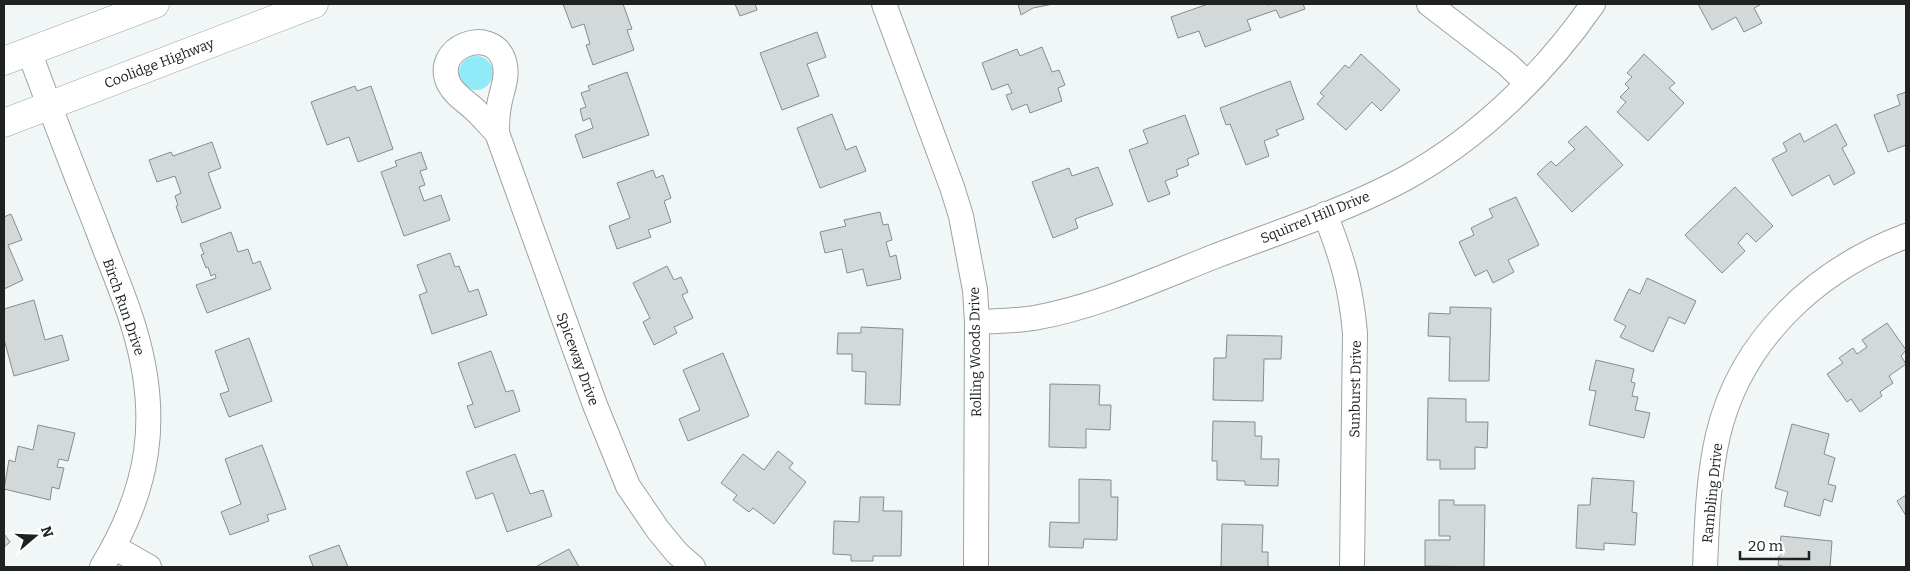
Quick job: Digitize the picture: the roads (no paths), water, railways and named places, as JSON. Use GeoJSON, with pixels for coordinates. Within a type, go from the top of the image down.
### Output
{"type":"FeatureCollection","features":[{"type":"Feature","properties":{"kind":"main road"},"geometry":{"type":"LineString","coordinates":[[4,61],[155,4]]}},
{"type":"Feature","properties":{"kind":"main road","name":"Coolidge Highway"},"geometry":{"type":"LineString","coordinates":[[4,123],[314,4]]}},
{"type":"Feature","properties":{"kind":"street","name":"Rolling Woods Drive"},"geometry":{"type":"LineString","coordinates":[[884,4],[952,187],[961,216],[975,290],[977,322],[976,567]]}},
{"type":"Feature","properties":{"kind":"street","name":"Rolling Woods Drive"},"geometry":{"type":"LineString","coordinates":[[889,4],[894,30]]}},
{"type":"Feature","properties":{"kind":"street"},"geometry":{"type":"LineString","coordinates":[[1429,4],[1507,64],[1527,83]]}},
{"type":"Feature","properties":{"kind":"street","name":"Squirrel Hill Drive"},"geometry":{"type":"LineString","coordinates":[[977,322],[1032,318],[1082,306],[1325,214],[1374,194],[1407,177],[1439,157],[1483,123],[1527,83],[1557,50],[1593,4]]}},
{"type":"Feature","properties":{"kind":"street","name":"Birch Run Drive"},"geometry":{"type":"LineString","coordinates":[[29,51],[134,327],[147,385],[149,414],[147,451],[131,511],[108,557]]}},
{"type":"Feature","properties":{"kind":"street","name":"Spiceway Drive"},"geometry":{"type":"LineString","coordinates":[[497,133],[594,405],[628,486],[658,530],[678,554],[693,567]]}},
{"type":"Feature","properties":{"kind":"street","name":"Sunburst Drive"},"geometry":{"type":"LineString","coordinates":[[1325,214],[1346,270],[1352,300],[1355,333],[1352,567]]}},
{"type":"Feature","properties":{"kind":"street","name":"Rambling Drive"},"geometry":{"type":"LineString","coordinates":[[1705,567],[1709,494],[1718,434],[1732,394],[1749,360],[1765,336],[1808,292],[1825,279],[1878,247],[1906,236]]}},
{"type":"Feature","properties":{"kind":"street"},"geometry":{"type":"LineString","coordinates":[[108,557],[149,567]]}}]}
